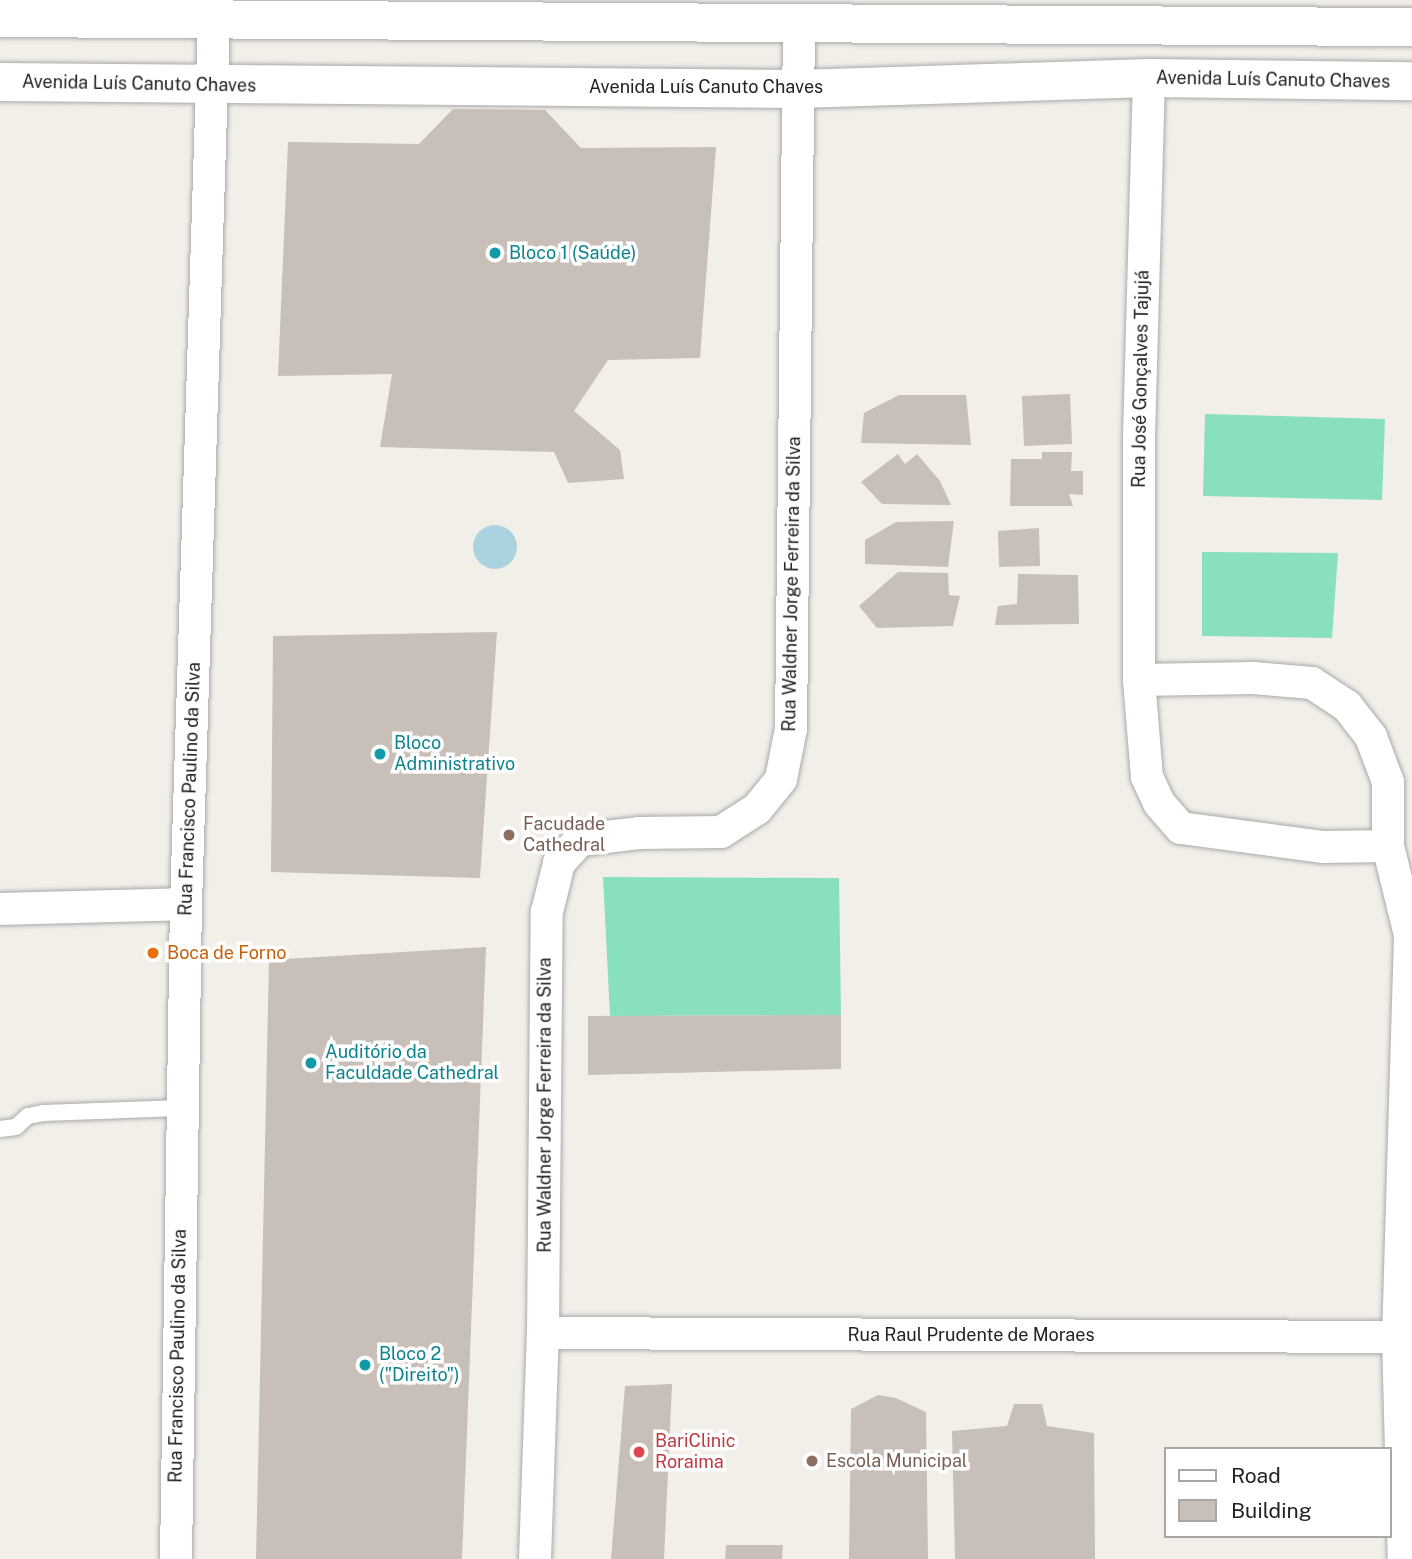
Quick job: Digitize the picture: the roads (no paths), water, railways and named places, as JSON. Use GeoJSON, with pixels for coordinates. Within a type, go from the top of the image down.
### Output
{"type":"FeatureCollection","features":[{"type":"Feature","properties":{"kind":"street"},"geometry":{"type":"LineString","coordinates":[[0,18],[1412,27]]}},
{"type":"Feature","properties":{"kind":"street","name":"Rua Francisco Paulino da Silva"},"geometry":{"type":"LineString","coordinates":[[176,1559],[186,904],[214,20]]}},
{"type":"Feature","properties":{"kind":"street","name":"Rua Waldner Jorge Ferreira da Silva"},"geometry":{"type":"LineString","coordinates":[[535,1559],[544,1333],[547,912],[559,863],[580,840],[639,833],[721,832],[757,809],[781,779],[791,729],[799,25]]}},
{"type":"Feature","properties":{"kind":"street","name":"Avenida Luís Canuto Chaves"},"geometry":{"type":"LineString","coordinates":[[0,82],[799,89],[1149,78],[1412,81]]}},
{"type":"Feature","properties":{"kind":"street","name":"Rua José Gonçalves Tajujá"},"geometry":{"type":"LineString","coordinates":[[1149,78],[1139,439],[1139,680],[1147,777],[1159,803],[1181,828],[1324,847],[1388,846]]}},
{"type":"Feature","properties":{"kind":"street"},"geometry":{"type":"LineString","coordinates":[[1139,680],[1253,678],[1311,683],[1347,706],[1371,737],[1388,782],[1388,846],[1411,935],[1398,1336],[1404,1559]]}},
{"type":"Feature","properties":{"kind":"street"},"geometry":{"type":"LineString","coordinates":[[0,909],[186,904]]}},
{"type":"Feature","properties":{"kind":"street","name":"Rua Raul Prudente de Moraes"},"geometry":{"type":"LineString","coordinates":[[544,1333],[1398,1336]]}},
{"type":"Feature","properties":{"kind":"lane"},"geometry":{"type":"LineString","coordinates":[[0,1129],[16,1127],[28,1116],[43,1113],[181,1108]]}},
{"type":"Feature","properties":{"kind":"water"},"geometry":{"type":"Polygon","coordinates":[[[495,525],[510,532],[517,547],[510,562],[495,569],[480,562],[473,547],[480,532],[495,525]]]}},
{"type":"Feature","properties":{"kind":"place","name":"Bloco 1 (Saúde)"},"geometry":{"type":"Point","coordinates":[495,253]}},
{"type":"Feature","properties":{"kind":"place","name":"Bloco Administrativo"},"geometry":{"type":"Point","coordinates":[380,754]}},
{"type":"Feature","properties":{"kind":"place","name":"Facudade Cathedral"},"geometry":{"type":"Point","coordinates":[509,835]}},
{"type":"Feature","properties":{"kind":"place","name":"Boca de Forno"},"geometry":{"type":"Point","coordinates":[153,953]}},
{"type":"Feature","properties":{"kind":"place","name":"Auditório da Faculdade Cathedral"},"geometry":{"type":"Point","coordinates":[311,1063]}},
{"type":"Feature","properties":{"kind":"place","name":"Bloco 2 (\"Direito\")"},"geometry":{"type":"Point","coordinates":[365,1365]}},
{"type":"Feature","properties":{"kind":"place","name":"BariClinic Roraima"},"geometry":{"type":"Point","coordinates":[639,1452]}},
{"type":"Feature","properties":{"kind":"place","name":"Escola Municipal"},"geometry":{"type":"Point","coordinates":[812,1461]}}]}
